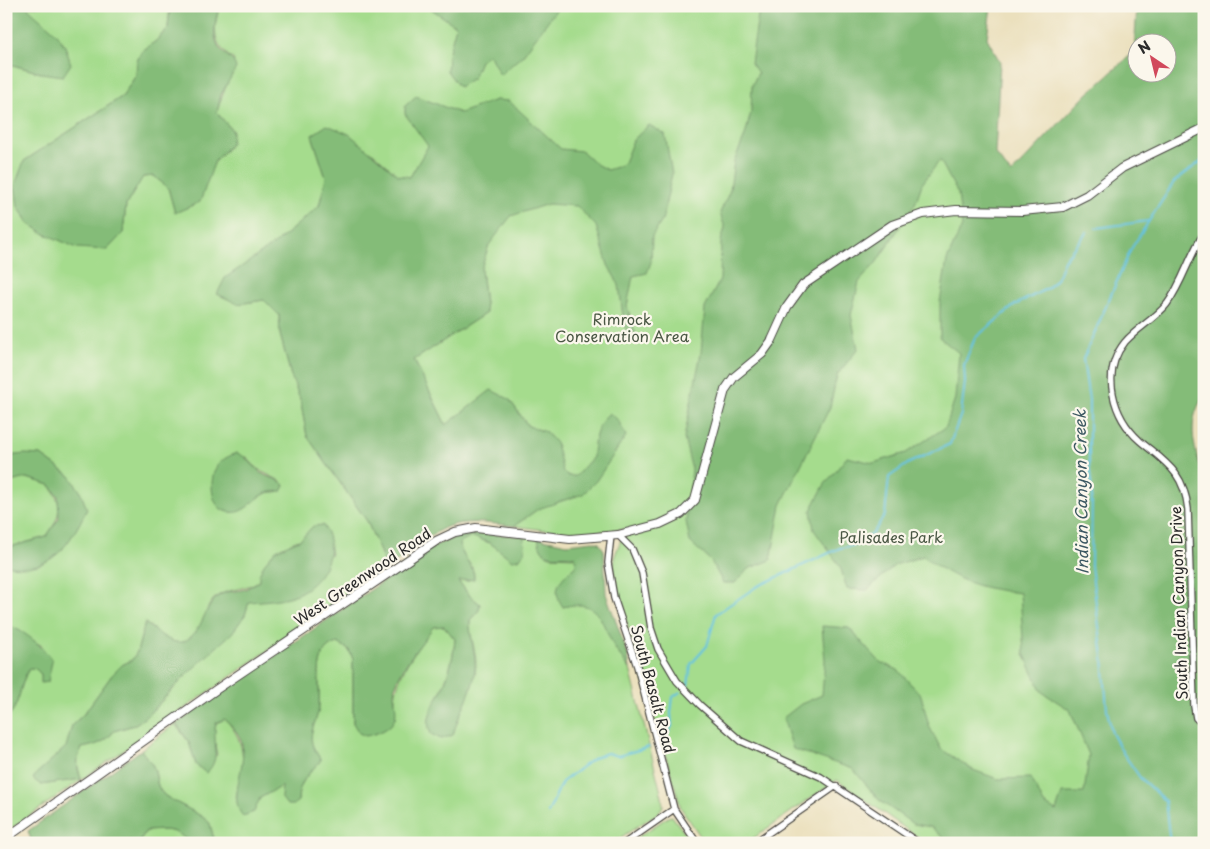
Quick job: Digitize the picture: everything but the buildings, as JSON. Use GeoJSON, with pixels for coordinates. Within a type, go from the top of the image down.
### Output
{"type":"FeatureCollection","features":[{"type":"Feature","properties":{"kind":"street","name":"West Greenwood Road"},"geometry":{"type":"LineString","coordinates":[[6,838],[217,689],[436,541],[455,532],[476,528],[570,539],[615,535],[660,524],[681,514],[695,500],[725,390],[734,377],[762,354],[772,340],[787,307],[803,285],[892,225],[923,214],[972,209],[1022,211],[1063,207],[1087,195],[1122,168],[1204,128]]}},
{"type":"Feature","properties":{"kind":"street","name":"South Indian Canyon Drive"},"geometry":{"type":"LineString","coordinates":[[1204,233],[1168,302],[1121,347],[1115,362],[1112,384],[1116,408],[1123,423],[1174,470],[1185,487],[1188,509],[1194,706],[1196,718],[1204,726]]}},
{"type":"Feature","properties":{"kind":"street"},"geometry":{"type":"LineString","coordinates":[[615,535],[632,550],[642,573],[651,628],[658,649],[678,681],[724,728],[741,741],[821,777],[919,843]]}},
{"type":"Feature","properties":{"kind":"street","name":"South Basalt Road"},"geometry":{"type":"LineString","coordinates":[[615,535],[608,563],[614,598],[637,666],[674,809],[697,843]]}},
{"type":"Feature","properties":{"kind":"street"},"geometry":{"type":"LineString","coordinates":[[754,843],[836,786]]}},
{"type":"Feature","properties":{"kind":"street"},"geometry":{"type":"LineString","coordinates":[[625,843],[674,809]]}},
{"type":"Feature","properties":{"kind":"green space"},"geometry":{"type":"Polygon","coordinates":[[[6,6],[26,6],[55,32],[65,46],[71,64],[63,76],[41,73],[6,63],[6,6]]]}},
{"type":"Feature","properties":{"kind":"green space","name":"Palisades Park"},"geometry":{"type":"Polygon","coordinates":[[[26,6],[170,6],[168,28],[156,41],[142,51],[137,61],[136,75],[123,96],[24,161],[18,206],[28,223],[45,234],[123,233],[126,205],[142,177],[154,176],[168,188],[175,213],[207,178],[215,161],[231,144],[232,130],[217,113],[234,60],[222,49],[216,38],[215,32],[219,9],[205,6],[903,6],[985,200],[1158,300],[1204,843],[926,843],[837,780],[746,843],[705,843],[681,808],[614,579],[614,558],[625,529],[575,534],[514,526],[538,509],[554,502],[546,432],[528,426],[509,399],[446,425],[414,360],[486,313],[481,269],[416,167],[410,177],[398,175],[373,153],[312,135],[326,178],[319,206],[277,242],[238,304],[264,300],[279,315],[280,334],[291,376],[300,399],[307,436],[367,521],[387,568],[6,832],[6,718],[15,708],[23,681],[29,669],[35,668],[48,682],[42,646],[6,626],[6,565],[13,566],[63,549],[70,476],[41,455],[6,456],[6,147],[11,119],[6,113],[6,63],[41,73],[30,11],[26,6]],[[246,456],[258,498],[268,492],[277,492],[281,481],[266,474],[246,456]],[[313,526],[302,539],[289,544],[266,574],[257,582],[227,591],[212,601],[195,635],[185,642],[179,643],[168,640],[145,623],[137,652],[132,660],[122,665],[112,675],[83,715],[72,725],[67,747],[36,774],[41,785],[81,779],[78,760],[82,748],[100,743],[114,731],[134,725],[147,716],[245,615],[249,601],[258,601],[331,554],[329,545],[313,526]]]}},
{"type":"Feature","properties":{"kind":"green space"},"geometry":{"type":"Polygon","coordinates":[[[205,6],[219,9],[215,26],[215,38],[220,49],[232,60],[236,68],[221,95],[217,113],[232,130],[231,144],[215,161],[200,202],[175,213],[168,188],[154,176],[143,177],[126,205],[123,233],[107,250],[77,248],[45,234],[28,223],[18,206],[15,185],[24,161],[123,96],[136,75],[137,61],[142,51],[156,41],[168,28],[170,7],[205,6]]]}},
{"type":"Feature","properties":{"kind":"green space"},"geometry":{"type":"Polygon","coordinates":[[[427,6],[561,6],[523,55],[500,75],[489,54],[480,61],[473,78],[459,87],[447,71],[448,55],[456,26],[427,6]]]}},
{"type":"Feature","properties":{"kind":"green space"},"geometry":{"type":"Polygon","coordinates":[[[762,6],[991,6],[987,38],[1000,62],[995,153],[1011,174],[1087,94],[1128,57],[1128,82],[1178,82],[1178,32],[1135,32],[1137,6],[1204,6],[1204,396],[1194,417],[1193,427],[1195,448],[1204,481],[1204,843],[949,843],[931,827],[913,824],[879,800],[853,769],[793,749],[783,718],[801,704],[822,695],[825,660],[822,626],[849,628],[880,662],[898,670],[921,695],[929,726],[941,749],[973,770],[998,779],[1031,778],[1044,804],[1056,811],[1062,793],[1084,793],[1089,755],[1070,710],[1042,692],[1024,654],[1020,593],[992,589],[958,578],[923,556],[895,565],[867,590],[847,589],[840,566],[814,530],[811,510],[825,484],[847,457],[873,463],[906,453],[946,427],[955,398],[959,353],[940,338],[940,302],[947,260],[962,226],[958,194],[940,160],[922,184],[915,204],[876,263],[859,282],[851,315],[858,349],[837,375],[830,407],[781,505],[771,560],[748,569],[735,583],[723,583],[711,561],[690,542],[686,521],[692,470],[684,438],[701,353],[705,308],[720,280],[721,241],[725,228],[720,213],[730,190],[734,161],[745,136],[751,112],[752,85],[758,73],[751,63],[759,9],[762,6]]]}},
{"type":"Feature","properties":{"kind":"green space"},"geometry":{"type":"Polygon","coordinates":[[[416,96],[460,113],[496,100],[509,101],[561,149],[582,151],[596,164],[607,170],[623,165],[633,140],[649,125],[665,134],[672,174],[662,221],[652,236],[651,262],[647,273],[633,276],[627,306],[636,336],[632,340],[624,325],[619,285],[608,265],[596,226],[577,206],[548,204],[511,216],[489,245],[481,269],[486,313],[414,360],[446,425],[491,390],[509,399],[528,426],[546,432],[556,443],[563,472],[569,476],[576,476],[593,457],[596,434],[601,423],[609,413],[618,420],[626,436],[596,481],[583,494],[538,509],[514,526],[467,523],[444,528],[427,538],[387,568],[367,521],[307,436],[300,399],[291,376],[280,334],[279,315],[264,300],[238,304],[217,294],[225,278],[277,242],[319,206],[326,178],[312,135],[327,125],[349,134],[398,175],[410,177],[428,146],[405,114],[405,106],[416,96]]]}},
{"type":"Feature","properties":{"kind":"green space"},"geometry":{"type":"Polygon","coordinates":[[[237,453],[263,474],[278,480],[285,486],[282,491],[265,494],[246,508],[237,512],[231,512],[225,511],[216,504],[212,484],[214,471],[221,461],[237,453]]]}},
{"type":"Feature","properties":{"kind":"green space"},"geometry":{"type":"Polygon","coordinates":[[[41,455],[70,476],[80,491],[87,509],[66,545],[57,554],[36,566],[22,567],[6,565],[6,548],[46,537],[59,518],[58,496],[50,485],[27,478],[6,483],[6,456],[41,455]]]}},
{"type":"Feature","properties":{"kind":"green space"},"geometry":{"type":"Polygon","coordinates":[[[27,478],[50,485],[57,499],[59,511],[46,537],[6,548],[6,483],[27,478]]]}},
{"type":"Feature","properties":{"kind":"green space"},"geometry":{"type":"Polygon","coordinates":[[[323,525],[328,535],[329,557],[325,567],[312,584],[292,596],[249,602],[245,615],[232,633],[184,677],[147,716],[134,725],[114,731],[100,743],[82,748],[77,764],[81,779],[41,785],[33,779],[36,774],[66,747],[72,725],[83,715],[112,675],[122,665],[132,660],[137,652],[145,623],[169,640],[182,642],[189,639],[217,597],[226,592],[244,589],[259,581],[259,575],[264,564],[276,550],[301,539],[313,526],[323,525]]]}},
{"type":"Feature","properties":{"kind":"green space"},"geometry":{"type":"Polygon","coordinates":[[[475,533],[524,536],[525,551],[519,559],[512,560],[490,543],[471,536],[460,542],[462,552],[474,574],[474,579],[458,581],[469,595],[480,604],[479,610],[470,620],[475,658],[474,678],[453,735],[441,739],[431,734],[429,727],[430,713],[446,680],[454,649],[455,639],[444,626],[433,627],[402,671],[394,691],[396,714],[391,725],[366,736],[359,733],[353,723],[353,659],[349,650],[338,643],[329,647],[323,654],[320,662],[319,704],[311,739],[313,747],[321,760],[302,783],[298,794],[298,801],[293,805],[287,805],[281,797],[282,786],[260,798],[254,812],[243,816],[237,801],[237,792],[243,754],[241,741],[236,731],[225,719],[216,723],[214,762],[206,773],[196,765],[189,742],[176,724],[436,545],[456,537],[475,533]]]}},
{"type":"Feature","properties":{"kind":"green space"},"geometry":{"type":"Polygon","coordinates":[[[471,536],[490,543],[505,553],[525,551],[524,536],[538,538],[544,553],[550,556],[575,557],[576,566],[568,573],[563,607],[577,603],[593,608],[601,617],[616,650],[630,669],[662,797],[663,806],[658,813],[612,843],[215,843],[210,824],[207,821],[164,795],[157,784],[153,766],[141,750],[175,724],[189,742],[196,765],[217,755],[213,736],[216,723],[225,719],[238,737],[241,746],[243,765],[236,797],[253,812],[260,798],[282,785],[298,801],[298,794],[302,783],[321,760],[311,743],[319,704],[320,662],[323,654],[329,647],[338,643],[349,650],[353,659],[353,723],[395,718],[396,691],[405,669],[433,626],[444,626],[455,639],[454,649],[447,676],[431,711],[452,735],[471,689],[476,666],[470,620],[479,610],[480,604],[469,595],[458,580],[466,581],[474,578],[472,568],[460,547],[460,542],[471,536]]]}},
{"type":"Feature","properties":{"kind":"green space"},"geometry":{"type":"Polygon","coordinates":[[[538,538],[567,544],[593,541],[599,543],[604,550],[606,594],[628,655],[630,669],[616,650],[603,623],[593,610],[585,606],[576,605],[563,607],[559,600],[557,589],[562,579],[576,566],[575,557],[547,554],[540,546],[538,538]]]}},
{"type":"Feature","properties":{"kind":"green space"},"geometry":{"type":"Polygon","coordinates":[[[6,626],[18,630],[32,639],[45,650],[52,661],[48,682],[41,683],[41,674],[35,668],[29,669],[23,681],[15,708],[6,718],[6,626]]]}},
{"type":"Feature","properties":{"kind":"green space"},"geometry":{"type":"Polygon","coordinates":[[[141,750],[153,766],[157,784],[164,795],[207,821],[210,824],[215,843],[189,843],[179,834],[164,830],[146,831],[141,840],[142,843],[32,843],[28,831],[141,750]]]}},
{"type":"Feature","properties":{"kind":"green space"},"geometry":{"type":"Polygon","coordinates":[[[672,816],[692,843],[629,843],[668,817],[672,816]]]}},
{"type":"Feature","properties":{"kind":"green space"},"geometry":{"type":"Polygon","coordinates":[[[166,830],[180,833],[189,843],[142,843],[140,840],[146,831],[166,830]]]}},
{"type":"Feature","properties":{"kind":"waterway","name":"Indian Canyon Creek"},"geometry":{"type":"LineString","coordinates":[[1170,843],[1165,801],[1141,779],[1123,753],[1112,733],[1107,710],[1103,657],[1091,566],[1092,491],[1089,463],[1089,400],[1083,359],[1131,249],[1174,182],[1204,159]]}},
{"type":"Feature","properties":{"kind":"waterway"},"geometry":{"type":"LineString","coordinates":[[1096,228],[1148,221]]}},
{"type":"Feature","properties":{"kind":"waterway"},"geometry":{"type":"LineString","coordinates":[[688,685],[691,664],[707,646],[716,614],[756,587],[840,548],[856,545],[873,533],[885,515],[889,477],[909,463],[950,444],[961,414],[965,382],[964,365],[975,338],[1015,305],[1048,288],[1057,278],[1064,260],[1087,232]]}},
{"type":"Feature","properties":{"kind":"waterway"},"geometry":{"type":"LineString","coordinates":[[663,743],[672,726],[673,697],[680,692]]}},
{"type":"Feature","properties":{"kind":"waterway"},"geometry":{"type":"LineString","coordinates":[[548,813],[562,782],[594,758],[607,753],[618,756],[649,747]]}},
{"type":"Feature","properties":{"kind":"park label","name":"Rimrock Conservation Area"},"geometry":{"type":"Point","coordinates":[622,326]}}]}
